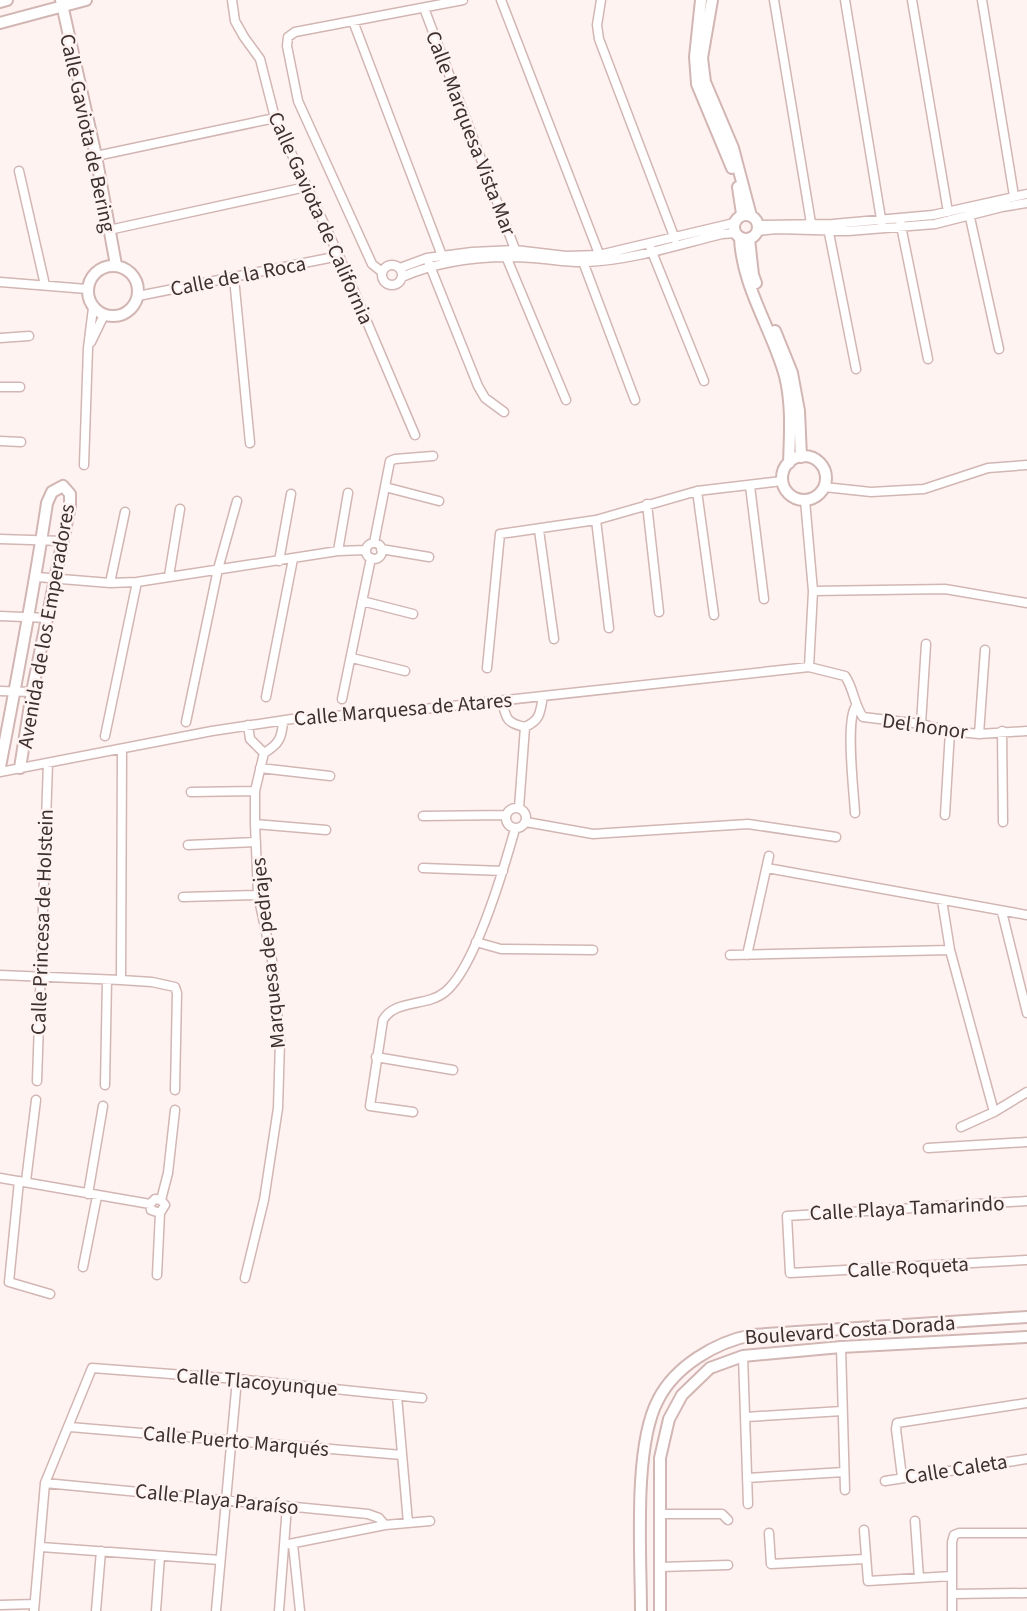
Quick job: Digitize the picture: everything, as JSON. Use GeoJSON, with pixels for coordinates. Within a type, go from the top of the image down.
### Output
{"type":"FeatureCollection","features":[{"type":"Feature","properties":{"kind":"street"},"geometry":{"type":"LineString","coordinates":[[0,2],[7,0]]}},
{"type":"Feature","properties":{"kind":"street"},"geometry":{"type":"LineString","coordinates":[[0,23],[61,4],[86,0]]}},
{"type":"Feature","properties":{"kind":"street","name":"Calle Gaviota de California"},"geometry":{"type":"LineString","coordinates":[[232,0],[235,21],[260,59],[275,118],[339,256],[415,435]]}},
{"type":"Feature","properties":{"kind":"street"},"geometry":{"type":"LineString","coordinates":[[444,260],[353,20],[463,0]]}},
{"type":"Feature","properties":{"kind":"street"},"geometry":{"type":"LineString","coordinates":[[501,0],[600,258]]}},
{"type":"Feature","properties":{"kind":"street"},"geometry":{"type":"LineString","coordinates":[[601,0],[597,25],[599,39],[676,241]]}},
{"type":"Feature","properties":{"kind":"street"},"geometry":{"type":"LineString","coordinates":[[701,0],[695,57],[697,84],[737,182],[746,227],[746,277],[785,377],[790,416],[789,463]]}},
{"type":"Feature","properties":{"kind":"street"},"geometry":{"type":"LineString","coordinates":[[712,0],[702,58],[705,82],[733,148],[753,275],[792,373],[799,411],[801,457]]}},
{"type":"Feature","properties":{"kind":"street"},"geometry":{"type":"LineString","coordinates":[[774,0],[811,223]]}},
{"type":"Feature","properties":{"kind":"street"},"geometry":{"type":"LineString","coordinates":[[845,0],[882,224]]}},
{"type":"Feature","properties":{"kind":"street"},"geometry":{"type":"LineString","coordinates":[[912,0],[948,212]]}},
{"type":"Feature","properties":{"kind":"street"},"geometry":{"type":"LineString","coordinates":[[982,0],[1014,196]]}},
{"type":"Feature","properties":{"kind":"street","name":"Calle Gaviota de Bering"},"geometry":{"type":"LineString","coordinates":[[61,4],[96,156],[116,265]]}},
{"type":"Feature","properties":{"kind":"street","name":"Calle Marquesa Vista Mar"},"geometry":{"type":"LineString","coordinates":[[424,8],[517,254]]}},
{"type":"Feature","properties":{"kind":"street","name":"Calle Gaviota de California"},"geometry":{"type":"LineString","coordinates":[[353,20],[295,32],[288,37],[287,46],[298,102],[372,264],[382,272]]}},
{"type":"Feature","properties":{"kind":"street"},"geometry":{"type":"LineString","coordinates":[[96,156],[275,118]]}},
{"type":"Feature","properties":{"kind":"street"},"geometry":{"type":"LineString","coordinates":[[19,171],[45,285]]}},
{"type":"Feature","properties":{"kind":"street"},"geometry":{"type":"LineString","coordinates":[[108,230],[306,187]]}},
{"type":"Feature","properties":{"kind":"street"},"geometry":{"type":"LineString","coordinates":[[900,222],[935,224],[1014,196],[1027,194]]}},
{"type":"Feature","properties":{"kind":"street"},"geometry":{"type":"LineString","coordinates":[[746,227],[777,229],[882,224],[948,212],[1027,203]]}},
{"type":"Feature","properties":{"kind":"street"},"geometry":{"type":"LineString","coordinates":[[969,211],[999,349]]}},
{"type":"Feature","properties":{"kind":"street"},"geometry":{"type":"LineString","coordinates":[[900,222],[928,359]]}},
{"type":"Feature","properties":{"kind":"street"},"geometry":{"type":"LineString","coordinates":[[401,272],[428,262],[505,254],[600,258],[746,227],[811,223],[828,227]]}},
{"type":"Feature","properties":{"kind":"street"},"geometry":{"type":"LineString","coordinates":[[828,227],[856,369]]}},
{"type":"Feature","properties":{"kind":"street"},"geometry":{"type":"LineString","coordinates":[[650,248],[704,381]]}},
{"type":"Feature","properties":{"kind":"street"},"geometry":{"type":"LineString","coordinates":[[505,254],[566,400]]}},
{"type":"Feature","properties":{"kind":"street","name":"Calle de la Roca"},"geometry":{"type":"LineString","coordinates":[[138,296],[339,256]]}},
{"type":"Feature","properties":{"kind":"street"},"geometry":{"type":"LineString","coordinates":[[582,259],[635,400]]}},
{"type":"Feature","properties":{"kind":"street"},"geometry":{"type":"LineString","coordinates":[[428,262],[478,386],[485,398],[504,412]]}},
{"type":"Feature","properties":{"kind":"street"},"geometry":{"type":"LineString","coordinates":[[116,265],[124,268],[136,279],[138,296],[135,304],[121,315],[104,315],[93,308],[88,299],[88,282],[96,271],[116,265]]}},
{"type":"Feature","properties":{"kind":"street"},"geometry":{"type":"LineString","coordinates":[[390,265],[401,272],[399,282],[391,285],[382,279],[382,272],[390,265]]}},
{"type":"Feature","properties":{"kind":"street"},"geometry":{"type":"LineString","coordinates":[[234,278],[250,443]]}},
{"type":"Feature","properties":{"kind":"street"},"geometry":{"type":"LineString","coordinates":[[0,282],[87,289]]}},
{"type":"Feature","properties":{"kind":"street"},"geometry":{"type":"LineString","coordinates":[[84,464],[88,348],[93,308]]}},
{"type":"Feature","properties":{"kind":"street"},"geometry":{"type":"LineString","coordinates":[[88,348],[104,315]]}},
{"type":"Feature","properties":{"kind":"street"},"geometry":{"type":"LineString","coordinates":[[0,338],[29,336]]}},
{"type":"Feature","properties":{"kind":"street"},"geometry":{"type":"LineString","coordinates":[[0,387],[20,387]]}},
{"type":"Feature","properties":{"kind":"street"},"geometry":{"type":"LineString","coordinates":[[0,441],[20,442]]}},
{"type":"Feature","properties":{"kind":"street"},"geometry":{"type":"LineString","coordinates":[[37,577],[110,583],[137,582],[338,551],[379,556],[384,487],[392,460],[433,456]]}},
{"type":"Feature","properties":{"kind":"street"},"geometry":{"type":"LineString","coordinates":[[801,457],[813,458],[821,466],[825,476],[824,487],[820,493],[806,500],[790,495],[782,481],[785,468],[801,457]]}},
{"type":"Feature","properties":{"kind":"street"},"geometry":{"type":"LineString","coordinates":[[824,487],[871,492],[924,489],[988,468],[1027,465]]}},
{"type":"Feature","properties":{"kind":"street"},"geometry":{"type":"LineString","coordinates":[[487,668],[500,534],[596,520],[696,491],[782,481]]}},
{"type":"Feature","properties":{"kind":"street","name":"Avenida de los Emperadores"},"geometry":{"type":"LineString","coordinates":[[0,766],[27,616],[37,577],[47,503],[52,492],[63,486],[70,494],[20,768]]}},
{"type":"Feature","properties":{"kind":"street"},"geometry":{"type":"LineString","coordinates":[[750,486],[764,599]]}},
{"type":"Feature","properties":{"kind":"street"},"geometry":{"type":"LineString","coordinates":[[384,487],[439,501]]}},
{"type":"Feature","properties":{"kind":"street"},"geometry":{"type":"LineString","coordinates":[[696,491],[714,615]]}},
{"type":"Feature","properties":{"kind":"street"},"geometry":{"type":"LineString","coordinates":[[338,551],[348,493]]}},
{"type":"Feature","properties":{"kind":"street"},"geometry":{"type":"LineString","coordinates":[[279,561],[291,494]]}},
{"type":"Feature","properties":{"kind":"street"},"geometry":{"type":"LineString","coordinates":[[806,500],[813,591],[809,667]]}},
{"type":"Feature","properties":{"kind":"street"},"geometry":{"type":"LineString","coordinates":[[186,722],[218,569],[237,501]]}},
{"type":"Feature","properties":{"kind":"street"},"geometry":{"type":"LineString","coordinates":[[647,504],[659,611]]}},
{"type":"Feature","properties":{"kind":"street"},"geometry":{"type":"LineString","coordinates":[[169,576],[180,509]]}},
{"type":"Feature","properties":{"kind":"street"},"geometry":{"type":"LineString","coordinates":[[110,583],[125,512]]}},
{"type":"Feature","properties":{"kind":"street"},"geometry":{"type":"LineString","coordinates":[[596,520],[609,628]]}},
{"type":"Feature","properties":{"kind":"street"},"geometry":{"type":"LineString","coordinates":[[539,530],[554,639]]}},
{"type":"Feature","properties":{"kind":"street"},"geometry":{"type":"LineString","coordinates":[[0,540],[62,541]]}},
{"type":"Feature","properties":{"kind":"street"},"geometry":{"type":"LineString","coordinates":[[342,699],[362,601],[369,545],[429,557]]}},
{"type":"Feature","properties":{"kind":"street"},"geometry":{"type":"LineString","coordinates":[[266,697],[293,559]]}},
{"type":"Feature","properties":{"kind":"street"},"geometry":{"type":"LineString","coordinates":[[104,736],[137,582]]}},
{"type":"Feature","properties":{"kind":"street"},"geometry":{"type":"LineString","coordinates":[[813,591],[945,589],[1027,604]]}},
{"type":"Feature","properties":{"kind":"street"},"geometry":{"type":"LineString","coordinates":[[362,601],[413,614]]}},
{"type":"Feature","properties":{"kind":"street"},"geometry":{"type":"LineString","coordinates":[[0,616],[47,618]]}},
{"type":"Feature","properties":{"kind":"street"},"geometry":{"type":"LineString","coordinates":[[921,724],[926,644]]}},
{"type":"Feature","properties":{"kind":"street"},"geometry":{"type":"LineString","coordinates":[[979,734],[985,650]]}},
{"type":"Feature","properties":{"kind":"street"},"geometry":{"type":"LineString","coordinates":[[352,658],[405,671]]}},
{"type":"Feature","properties":{"kind":"street","name":"Calle Marquesa de Atares"},"geometry":{"type":"LineString","coordinates":[[0,772],[248,725],[502,701],[809,667]]}},
{"type":"Feature","properties":{"kind":"street","name":"Del honor"},"geometry":{"type":"LineString","coordinates":[[809,667],[845,676],[863,717],[979,734],[1027,731]]}},
{"type":"Feature","properties":{"kind":"street"},"geometry":{"type":"LineString","coordinates":[[0,691],[32,692]]}},
{"type":"Feature","properties":{"kind":"street"},"geometry":{"type":"LineString","coordinates":[[502,701],[505,717],[514,725],[525,727],[535,722],[540,713],[543,696]]}},
{"type":"Feature","properties":{"kind":"street"},"geometry":{"type":"LineString","coordinates":[[855,813],[850,728],[852,711],[856,706]]}},
{"type":"Feature","properties":{"kind":"street"},"geometry":{"type":"LineString","coordinates":[[248,725],[250,739],[264,753],[278,745],[283,721]]}},
{"type":"Feature","properties":{"kind":"street"},"geometry":{"type":"LineString","coordinates":[[519,808],[525,727]]}},
{"type":"Feature","properties":{"kind":"street"},"geometry":{"type":"LineString","coordinates":[[945,815],[950,731]]}},
{"type":"Feature","properties":{"kind":"street"},"geometry":{"type":"LineString","coordinates":[[1002,731],[1003,822]]}},
{"type":"Feature","properties":{"kind":"street"},"geometry":{"type":"LineString","coordinates":[[121,749],[121,980]]}},
{"type":"Feature","properties":{"kind":"street","name":"Marquesa de pedrajes"},"geometry":{"type":"LineString","coordinates":[[245,1278],[264,1200],[278,1108],[280,1041],[272,960],[258,895],[255,824],[255,791],[264,753]]}},
{"type":"Feature","properties":{"kind":"street","name":"Calle Princesa de HoIstein"},"geometry":{"type":"LineString","coordinates":[[37,1081],[48,763]]}},
{"type":"Feature","properties":{"kind":"street"},"geometry":{"type":"LineString","coordinates":[[260,768],[330,776]]}},
{"type":"Feature","properties":{"kind":"street"},"geometry":{"type":"LineString","coordinates":[[191,792],[255,791]]}},
{"type":"Feature","properties":{"kind":"street"},"geometry":{"type":"LineString","coordinates":[[519,808],[525,813],[524,825],[515,829],[509,827],[506,815],[511,809],[519,808]]}},
{"type":"Feature","properties":{"kind":"street"},"geometry":{"type":"LineString","coordinates":[[424,816],[506,815]]}},
{"type":"Feature","properties":{"kind":"street"},"geometry":{"type":"LineString","coordinates":[[526,821],[593,834],[748,824],[836,837]]}},
{"type":"Feature","properties":{"kind":"street"},"geometry":{"type":"LineString","coordinates":[[255,824],[326,830]]}},
{"type":"Feature","properties":{"kind":"street"},"geometry":{"type":"LineString","coordinates":[[413,1112],[370,1106],[383,1020],[392,1009],[427,1001],[445,992],[466,969],[503,872],[515,829]]}},
{"type":"Feature","properties":{"kind":"street"},"geometry":{"type":"LineString","coordinates":[[188,845],[256,842]]}},
{"type":"Feature","properties":{"kind":"street"},"geometry":{"type":"LineString","coordinates":[[747,955],[769,856]]}},
{"type":"Feature","properties":{"kind":"street"},"geometry":{"type":"LineString","coordinates":[[423,868],[503,872]]}},
{"type":"Feature","properties":{"kind":"street"},"geometry":{"type":"LineString","coordinates":[[767,869],[1027,915]]}},
{"type":"Feature","properties":{"kind":"street"},"geometry":{"type":"LineString","coordinates":[[183,897],[258,895]]}},
{"type":"Feature","properties":{"kind":"street"},"geometry":{"type":"LineString","coordinates":[[942,900],[950,950],[994,1112]]}},
{"type":"Feature","properties":{"kind":"street"},"geometry":{"type":"LineString","coordinates":[[1002,912],[1027,1013]]}},
{"type":"Feature","properties":{"kind":"street"},"geometry":{"type":"LineString","coordinates":[[476,942],[501,949],[593,950]]}},
{"type":"Feature","properties":{"kind":"street"},"geometry":{"type":"LineString","coordinates":[[730,955],[950,950]]}},
{"type":"Feature","properties":{"kind":"street"},"geometry":{"type":"LineString","coordinates":[[0,975],[152,982],[175,987],[175,1090]]}},
{"type":"Feature","properties":{"kind":"street"},"geometry":{"type":"LineString","coordinates":[[105,1085],[107,980]]}},
{"type":"Feature","properties":{"kind":"street"},"geometry":{"type":"LineString","coordinates":[[376,1057],[453,1070]]}},
{"type":"Feature","properties":{"kind":"street"},"geometry":{"type":"LineString","coordinates":[[961,1127],[994,1112],[1027,1092]]}},
{"type":"Feature","properties":{"kind":"street"},"geometry":{"type":"LineString","coordinates":[[36,1100],[9,1282],[50,1294]]}},
{"type":"Feature","properties":{"kind":"street"},"geometry":{"type":"LineString","coordinates":[[88,1194],[103,1106]]}},
{"type":"Feature","properties":{"kind":"street"},"geometry":{"type":"LineString","coordinates":[[161,1200],[175,1110]]}},
{"type":"Feature","properties":{"kind":"street"},"geometry":{"type":"LineString","coordinates":[[928,1148],[1027,1142]]}},
{"type":"Feature","properties":{"kind":"street"},"geometry":{"type":"LineString","coordinates":[[0,1178],[150,1204]]}},
{"type":"Feature","properties":{"kind":"street"},"geometry":{"type":"LineString","coordinates":[[83,1267],[97,1196]]}},
{"type":"Feature","properties":{"kind":"street"},"geometry":{"type":"LineString","coordinates":[[150,1204],[155,1199],[161,1200],[165,1205],[160,1213],[157,1275]]}},
{"type":"Feature","properties":{"kind":"street","name":"Calle Playa Tamarindo"},"geometry":{"type":"LineString","coordinates":[[790,1273],[787,1216],[1027,1201]]}},
{"type":"Feature","properties":{"kind":"street"},"geometry":{"type":"LineString","coordinates":[[150,1204],[151,1210],[160,1213]]}},
{"type":"Feature","properties":{"kind":"street","name":"Calle Roqueta"},"geometry":{"type":"LineString","coordinates":[[790,1273],[1027,1261]]}},
{"type":"Feature","properties":{"kind":"street","name":"Boulevard Costa Dorada"},"geometry":{"type":"LineString","coordinates":[[640,1611],[641,1485],[648,1425],[659,1398],[683,1369],[711,1348],[731,1339],[752,1335],[1027,1317]]}},
{"type":"Feature","properties":{"kind":"street","name":"Boulevard Costa Dorada"},"geometry":{"type":"LineString","coordinates":[[660,1611],[660,1458],[669,1419],[682,1395],[710,1368],[743,1356],[1027,1337]]}},
{"type":"Feature","properties":{"kind":"street"},"geometry":{"type":"LineString","coordinates":[[841,1348],[845,1490]]}},
{"type":"Feature","properties":{"kind":"street"},"geometry":{"type":"LineString","coordinates":[[743,1356],[748,1504]]}},
{"type":"Feature","properties":{"kind":"street","name":"Calle Tlacoyunque"},"geometry":{"type":"LineString","coordinates":[[70,1427],[92,1368],[237,1379],[422,1398]]}},
{"type":"Feature","properties":{"kind":"street"},"geometry":{"type":"LineString","coordinates":[[216,1611],[237,1379]]}},
{"type":"Feature","properties":{"kind":"street"},"geometry":{"type":"LineString","coordinates":[[397,1396],[408,1523]]}},
{"type":"Feature","properties":{"kind":"street"},"geometry":{"type":"LineString","coordinates":[[902,1477],[897,1423],[1027,1403]]}},
{"type":"Feature","properties":{"kind":"street"},"geometry":{"type":"LineString","coordinates":[[746,1417],[842,1411]]}},
{"type":"Feature","properties":{"kind":"street"},"geometry":{"type":"LineString","coordinates":[[0,1605],[34,1608],[45,1483],[70,1427]]}},
{"type":"Feature","properties":{"kind":"street","name":"Calle Puerto Marqués"},"geometry":{"type":"LineString","coordinates":[[70,1427],[402,1455]]}},
{"type":"Feature","properties":{"kind":"street","name":"Calle Caleta"},"geometry":{"type":"LineString","coordinates":[[885,1481],[1027,1459]]}},
{"type":"Feature","properties":{"kind":"street"},"geometry":{"type":"LineString","coordinates":[[747,1478],[844,1472]]}},
{"type":"Feature","properties":{"kind":"street","name":"Calle Playa Paraíso"},"geometry":{"type":"LineString","coordinates":[[45,1483],[368,1514],[379,1518],[385,1525]]}},
{"type":"Feature","properties":{"kind":"street"},"geometry":{"type":"LineString","coordinates":[[287,1506],[289,1544],[300,1611]]}},
{"type":"Feature","properties":{"kind":"street"},"geometry":{"type":"LineString","coordinates":[[659,1514],[722,1514],[728,1520]]}},
{"type":"Feature","properties":{"kind":"street"},"geometry":{"type":"LineString","coordinates":[[289,1544],[385,1525],[430,1521]]}},
{"type":"Feature","properties":{"kind":"street"},"geometry":{"type":"LineString","coordinates":[[915,1521],[919,1578]]}},
{"type":"Feature","properties":{"kind":"street"},"geometry":{"type":"LineString","coordinates":[[864,1530],[868,1581],[952,1576]]}},
{"type":"Feature","properties":{"kind":"street"},"geometry":{"type":"LineString","coordinates":[[769,1533],[771,1564],[865,1559]]}},
{"type":"Feature","properties":{"kind":"street"},"geometry":{"type":"LineString","coordinates":[[952,1611],[954,1535],[1027,1533]]}},
{"type":"Feature","properties":{"kind":"street"},"geometry":{"type":"LineString","coordinates":[[279,1611],[289,1544]]}},
{"type":"Feature","properties":{"kind":"street"},"geometry":{"type":"LineString","coordinates":[[41,1547],[220,1560]]}},
{"type":"Feature","properties":{"kind":"street"},"geometry":{"type":"LineString","coordinates":[[96,1611],[100,1551]]}},
{"type":"Feature","properties":{"kind":"street"},"geometry":{"type":"LineString","coordinates":[[156,1611],[160,1556]]}},
{"type":"Feature","properties":{"kind":"street"},"geometry":{"type":"LineString","coordinates":[[660,1567],[727,1565]]}},
{"type":"Feature","properties":{"kind":"street"},"geometry":{"type":"LineString","coordinates":[[952,1594],[1027,1593]]}}]}
